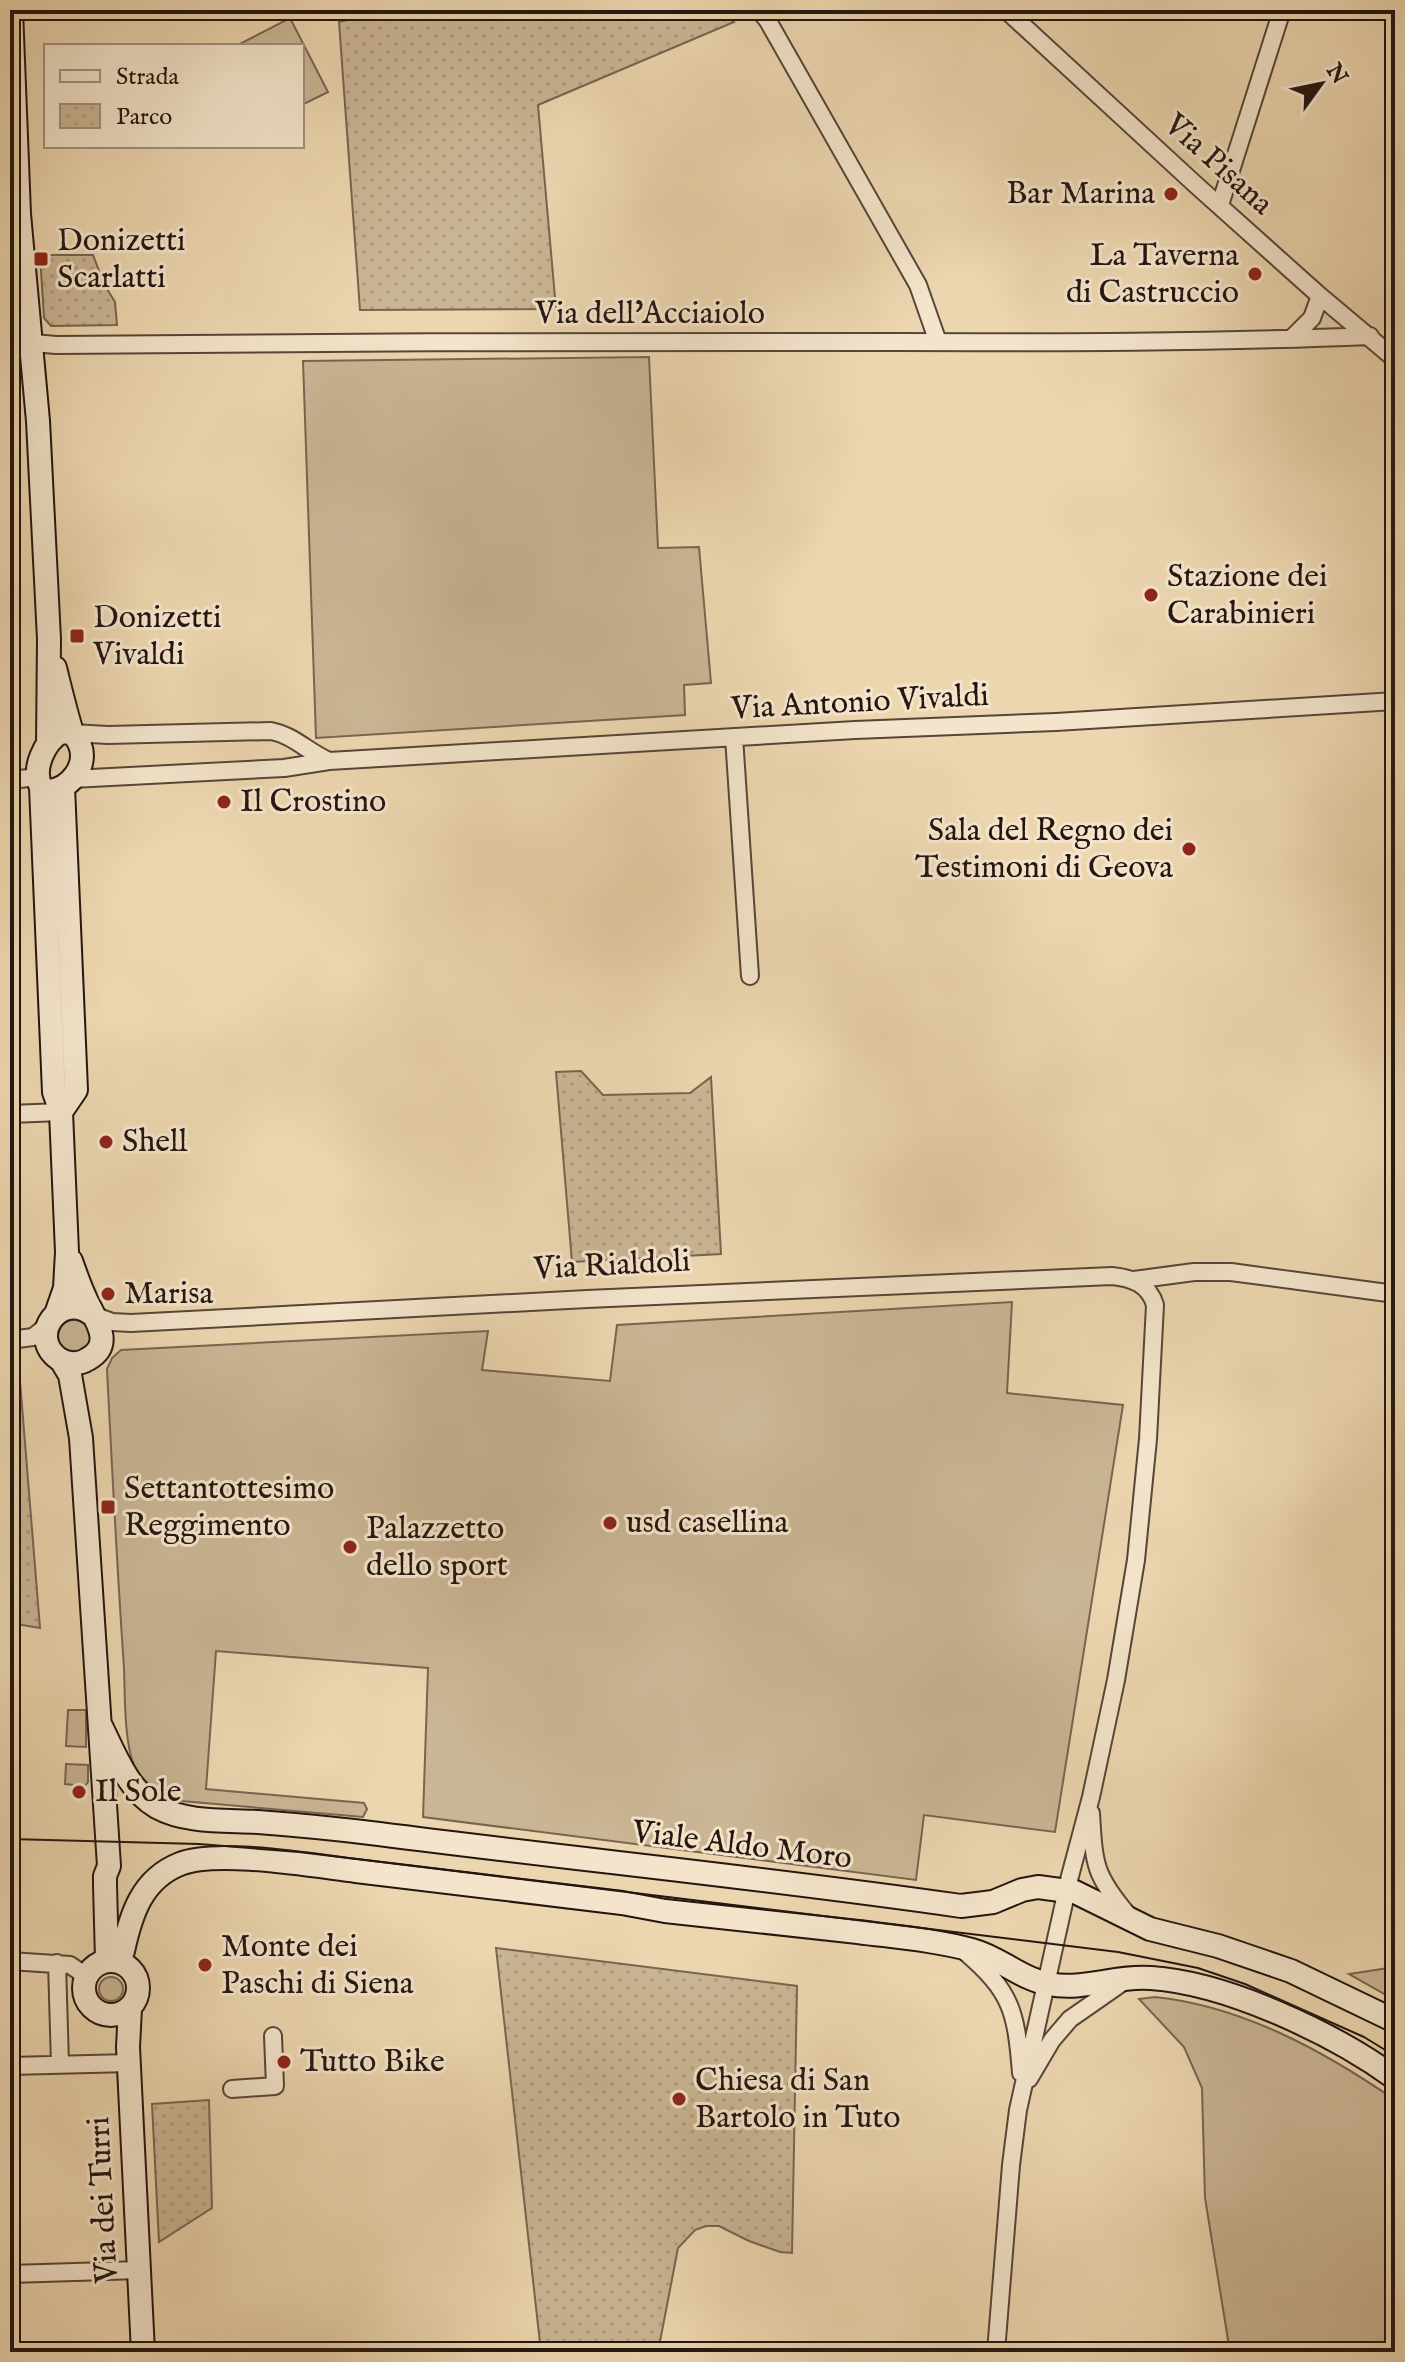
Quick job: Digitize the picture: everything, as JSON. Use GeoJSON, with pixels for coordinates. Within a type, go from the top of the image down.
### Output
{"type":"FeatureCollection","features":[{"type":"Feature","properties":{"kind":"street"},"geometry":{"type":"LineString","coordinates":[[11,10],[26,307],[21,342],[49,646],[48,744]]}},
{"type":"Feature","properties":{"kind":"street"},"geometry":{"type":"LineString","coordinates":[[759,10],[918,285],[938,342]]}},
{"type":"Feature","properties":{"kind":"street","name":"Via Pisana"},"geometry":{"type":"LineString","coordinates":[[1006,10],[1320,296],[1395,359]]}},
{"type":"Feature","properties":{"kind":"street"},"geometry":{"type":"LineString","coordinates":[[1220,205],[1282,10]]}},
{"type":"Feature","properties":{"kind":"street"},"geometry":{"type":"LineString","coordinates":[[1291,339],[1312,318],[1320,296]]}},
{"type":"Feature","properties":{"kind":"street","name":"Via dell'Acciaiolo"},"geometry":{"type":"LineString","coordinates":[[21,342],[68,345],[938,342],[1370,336]]}},
{"type":"Feature","properties":{"kind":"street"},"geometry":{"type":"LineString","coordinates":[[49,646],[72,733],[80,744],[82,757],[78,771],[54,782]]}},
{"type":"Feature","properties":{"kind":"street","name":"Via Antonio Vivaldi"},"geometry":{"type":"LineString","coordinates":[[10,780],[54,782],[284,768],[329,761],[1395,701]]}},
{"type":"Feature","properties":{"kind":"street"},"geometry":{"type":"LineString","coordinates":[[118,1958],[119,1892],[116,1875],[109,1866],[81,1438],[70,1375],[49,1347],[46,1336],[65,1288],[67,1252],[61,1112],[54,1092],[54,782],[40,763],[48,744],[57,734],[67,731],[108,735],[271,731],[291,737],[329,761]]}},
{"type":"Feature","properties":{"kind":"street"},"geometry":{"type":"LineString","coordinates":[[734,737],[750,976]]}},
{"type":"Feature","properties":{"kind":"street"},"geometry":{"type":"LineString","coordinates":[[284,768],[296,759],[303,747]]}},
{"type":"Feature","properties":{"kind":"street"},"geometry":{"type":"LineString","coordinates":[[10,1114],[61,1112]]}},
{"type":"Feature","properties":{"kind":"street"},"geometry":{"type":"LineString","coordinates":[[61,1360],[79,1363],[92,1356],[99,1348],[102,1337],[99,1323],[67,1252]]}},
{"type":"Feature","properties":{"kind":"street","name":"Via Rialdoli"},"geometry":{"type":"LineString","coordinates":[[10,1340],[33,1337],[63,1310],[75,1307],[112,1322],[131,1323],[853,1287],[1112,1276],[1134,1280],[1194,1272],[1231,1272],[1395,1294]]}},
{"type":"Feature","properties":{"kind":"street"},"geometry":{"type":"LineString","coordinates":[[996,2352],[1011,2165],[1022,2090],[1091,1797],[1116,1680],[1136,1560],[1148,1439],[1155,1305],[1152,1296],[1134,1280]]}},
{"type":"Feature","properties":{"kind":"street"},"geometry":{"type":"LineString","coordinates":[[81,1438],[87,1375],[92,1356]]}},
{"type":"Feature","properties":{"kind":"street","name":"Viale Aldo Moro"},"geometry":{"type":"LineString","coordinates":[[100,1724],[125,1772],[142,1796],[158,1808],[189,1817],[378,1834],[612,1863],[670,1867],[961,1906],[993,1902],[1030,1888],[1067,1890],[1088,1897],[1150,1929],[1230,1949],[1291,1971],[1395,2021]]}},
{"type":"Feature","properties":{"kind":"street"},"geometry":{"type":"LineString","coordinates":[[1091,1797],[1096,1866],[1104,1885],[1135,1922]]}},
{"type":"Feature","properties":{"kind":"street"},"geometry":{"type":"LineString","coordinates":[[118,1958],[135,1908],[151,1883],[180,1864],[210,1859],[300,1865],[960,1947],[992,1957],[1046,1984],[1071,1987],[1129,1978],[1172,1980],[1241,2000],[1336,2040],[1395,2078]]}},
{"type":"Feature","properties":{"kind":"street"},"geometry":{"type":"LineString","coordinates":[[960,1947],[996,1981],[1006,1998],[1016,2026],[1022,2090]]}},
{"type":"Feature","properties":{"kind":"street"},"geometry":{"type":"LineString","coordinates":[[118,1958],[97,1964],[86,1976],[84,1987],[87,2001],[97,2011],[120,2012]]}},
{"type":"Feature","properties":{"kind":"street","name":"Via dei Turri"},"geometry":{"type":"LineString","coordinates":[[118,1958],[135,1973],[139,1984],[137,1996],[120,2012],[129,2054],[143,2352]]}},
{"type":"Feature","properties":{"kind":"street"},"geometry":{"type":"LineString","coordinates":[[10,1961],[74,1966],[86,1976]]}},
{"type":"Feature","properties":{"kind":"street"},"geometry":{"type":"LineString","coordinates":[[57,1963],[60,2064]]}},
{"type":"Feature","properties":{"kind":"street"},"geometry":{"type":"LineString","coordinates":[[1022,2090],[1061,2028],[1075,2014],[1129,1978]]}},
{"type":"Feature","properties":{"kind":"street"},"geometry":{"type":"LineString","coordinates":[[232,2089],[275,2086],[273,2036]]}},
{"type":"Feature","properties":{"kind":"street"},"geometry":{"type":"LineString","coordinates":[[10,2066],[60,2064],[129,2054]]}},
{"type":"Feature","properties":{"kind":"street"},"geometry":{"type":"LineString","coordinates":[[10,2274],[140,2270]]}},
{"type":"Feature","properties":{"kind":"green space"},"geometry":{"type":"Polygon","coordinates":[[[392,10],[718,10],[734,22],[538,105],[556,309],[360,310],[339,22],[392,10]]]}},
{"type":"Feature","properties":{"kind":"green space"},"geometry":{"type":"Polygon","coordinates":[[[290,18],[303,44],[240,44],[290,18]]]}},
{"type":"Feature","properties":{"kind":"green space"},"geometry":{"type":"Polygon","coordinates":[[[304,45],[328,92],[304,104],[304,45]]]}},
{"type":"Feature","properties":{"kind":"green space"},"geometry":{"type":"Polygon","coordinates":[[[40,255],[93,255],[115,302],[117,325],[51,326],[44,318],[40,255]]]}},
{"type":"Feature","properties":{"kind":"green space"},"geometry":{"type":"Polygon","coordinates":[[[649,357],[658,548],[699,547],[711,683],[684,685],[685,715],[316,738],[303,361],[649,357]]]}},
{"type":"Feature","properties":{"kind":"green space"},"geometry":{"type":"Polygon","coordinates":[[[581,1071],[603,1095],[690,1093],[711,1077],[721,1254],[572,1262],[556,1072],[581,1071]]]}},
{"type":"Feature","properties":{"kind":"green space","name":"usd casellina"},"geometry":{"type":"Polygon","coordinates":[[[1012,1302],[1007,1393],[1123,1405],[1055,1832],[924,1815],[916,1880],[423,1817],[428,1668],[216,1651],[206,1789],[364,1803],[367,1809],[363,1817],[181,1801],[153,1788],[134,1765],[126,1718],[107,1369],[112,1358],[121,1350],[488,1331],[482,1370],[610,1381],[617,1325],[1012,1302]]]}},
{"type":"Feature","properties":{"kind":"green space"},"geometry":{"type":"Polygon","coordinates":[[[74,1320],[85,1325],[90,1336],[85,1347],[74,1352],[63,1347],[58,1336],[63,1325],[74,1320]]]}},
{"type":"Feature","properties":{"kind":"green space"},"geometry":{"type":"Polygon","coordinates":[[[10,1380],[20,1381],[40,1628],[10,1623],[10,1380]]]}},
{"type":"Feature","properties":{"kind":"green space"},"geometry":{"type":"Polygon","coordinates":[[[68,1710],[86,1710],[86,1747],[66,1746],[68,1710]]]}},
{"type":"Feature","properties":{"kind":"green space"},"geometry":{"type":"Polygon","coordinates":[[[66,1764],[88,1765],[88,1782],[85,1786],[65,1784],[66,1764]]]}},
{"type":"Feature","properties":{"kind":"green space"},"geometry":{"type":"Polygon","coordinates":[[[496,1948],[797,1986],[792,2253],[749,2241],[719,2226],[695,2230],[678,2248],[658,2352],[541,2352],[496,1948]]]}},
{"type":"Feature","properties":{"kind":"green space"},"geometry":{"type":"Polygon","coordinates":[[[1395,1967],[1395,2000],[1349,1974],[1395,1967]]]}},
{"type":"Feature","properties":{"kind":"green space"},"geometry":{"type":"Polygon","coordinates":[[[111,1977],[119,1981],[123,1989],[119,1997],[111,2001],[103,1997],[99,1989],[103,1981],[111,1977]]]}},
{"type":"Feature","properties":{"kind":"green space"},"geometry":{"type":"Polygon","coordinates":[[[1155,1997],[1219,2010],[1281,2034],[1340,2064],[1395,2100],[1395,2352],[1230,2352],[1205,2198],[1202,2088],[1184,2047],[1139,1999],[1155,1997]]]}},
{"type":"Feature","properties":{"kind":"green space"},"geometry":{"type":"Polygon","coordinates":[[[209,2100],[212,2208],[159,2242],[152,2104],[209,2100]]]}},
{"type":"Feature","properties":{"kind":"tram line"},"geometry":{"type":"LineString","coordinates":[[10,1839],[199,1844],[299,1852],[1118,1952],[1198,1968],[1245,1984],[1364,2037],[1395,2056]]}},
{"type":"Feature","properties":{"kind":"place","name":"Bar Marina"},"geometry":{"type":"Point","coordinates":[1171,194]}},
{"type":"Feature","properties":{"kind":"place","name":"Donizetti Scarlatti"},"geometry":{"type":"Point","coordinates":[41,259]}},
{"type":"Feature","properties":{"kind":"place","name":"La Taverna di Castruccio"},"geometry":{"type":"Point","coordinates":[1255,274]}},
{"type":"Feature","properties":{"kind":"place","name":"Stazione dei Carabinieri"},"geometry":{"type":"Point","coordinates":[1151,595]}},
{"type":"Feature","properties":{"kind":"place","name":"Donizetti Vivaldi"},"geometry":{"type":"Point","coordinates":[77,636]}},
{"type":"Feature","properties":{"kind":"place","name":"Il Crostino"},"geometry":{"type":"Point","coordinates":[224,802]}},
{"type":"Feature","properties":{"kind":"place","name":"Sala del Regno dei Testimoni di Geova"},"geometry":{"type":"Point","coordinates":[1189,849]}},
{"type":"Feature","properties":{"kind":"place","name":"Shell"},"geometry":{"type":"Point","coordinates":[106,1142]}},
{"type":"Feature","properties":{"kind":"place","name":"Marisa"},"geometry":{"type":"Point","coordinates":[108,1294]}},
{"type":"Feature","properties":{"kind":"place","name":"Settantottesimo Reggimento"},"geometry":{"type":"Point","coordinates":[108,1507]}},
{"type":"Feature","properties":{"kind":"place","name":"usd casellina"},"geometry":{"type":"Point","coordinates":[610,1523]}},
{"type":"Feature","properties":{"kind":"place","name":"Palazzetto dello sport"},"geometry":{"type":"Point","coordinates":[350,1547]}},
{"type":"Feature","properties":{"kind":"place","name":"Il Sole"},"geometry":{"type":"Point","coordinates":[79,1792]}},
{"type":"Feature","properties":{"kind":"place","name":"Monte dei Paschi di Siena"},"geometry":{"type":"Point","coordinates":[205,1965]}},
{"type":"Feature","properties":{"kind":"place","name":"Tutto Bike"},"geometry":{"type":"Point","coordinates":[284,2062]}},
{"type":"Feature","properties":{"kind":"place","name":"Chiesa di San Bartolo in Tuto"},"geometry":{"type":"Point","coordinates":[679,2099]}}]}
